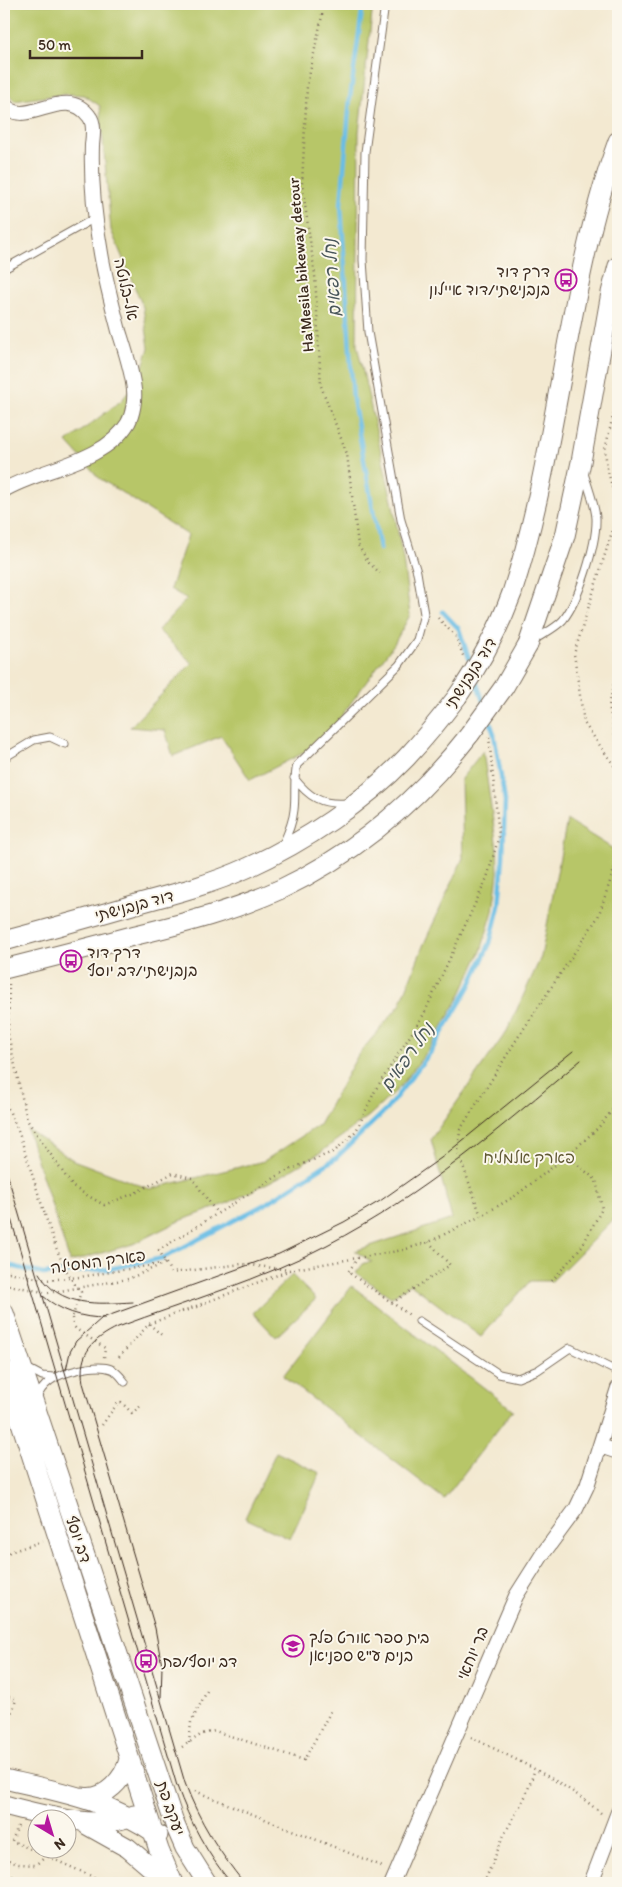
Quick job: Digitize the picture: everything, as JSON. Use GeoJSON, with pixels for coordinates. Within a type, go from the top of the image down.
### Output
{"type":"FeatureCollection","features":[{"type":"Feature","properties":{"kind":"main road","name":"דוד בנבנישתי"},"geometry":{"type":"LineString","coordinates":[[4,941],[184,891],[247,868],[305,838],[359,799],[404,760],[426,737],[457,697],[475,671],[497,632],[522,562],[538,497],[585,256],[618,141]]}},
{"type":"Feature","properties":{"kind":"main road","name":"דוד בנבנישתי"},"geometry":{"type":"LineString","coordinates":[[7,968],[189,922],[241,906],[281,889],[319,869],[377,830],[424,787],[479,731],[528,645],[565,536],[618,266]]}},
{"type":"Feature","properties":{"kind":"main road","name":"דב יוסף"},"geometry":{"type":"LineString","coordinates":[[4,1313],[156,1764]]}},
{"type":"Feature","properties":{"kind":"main road","name":"דב יוסף"},"geometry":{"type":"LineString","coordinates":[[4,1370],[145,1804]]}},
{"type":"Feature","properties":{"kind":"main road"},"geometry":{"type":"LineString","coordinates":[[83,1798],[94,1798],[112,1787],[125,1770],[130,1758]]}},
{"type":"Feature","properties":{"kind":"main road","name":"יעקב פת"},"geometry":{"type":"LineString","coordinates":[[78,1820],[106,1823],[129,1817],[152,1796],[158,1775],[156,1764]]}},
{"type":"Feature","properties":{"kind":"main road","name":"יעקב פת"},"geometry":{"type":"LineString","coordinates":[[156,1764],[180,1836],[194,1864],[207,1883]]}},
{"type":"Feature","properties":{"kind":"main road","name":"יעקב פת"},"geometry":{"type":"LineString","coordinates":[[4,1778],[104,1805],[129,1817],[153,1832],[194,1864]]}},
{"type":"Feature","properties":{"kind":"main road","name":"יעקב פת"},"geometry":{"type":"LineString","coordinates":[[145,1804],[153,1832],[173,1883]]}},
{"type":"Feature","properties":{"kind":"main road","name":"יעקב פת"},"geometry":{"type":"LineString","coordinates":[[4,1805],[28,1811]]}},
{"type":"Feature","properties":{"kind":"main road"},"geometry":{"type":"LineString","coordinates":[[78,1822],[124,1845],[169,1883]]}},
{"type":"Feature","properties":{"kind":"street","name":"אל-בלוטה"},"geometry":{"type":"LineString","coordinates":[[4,104],[6,107],[22,114],[65,102],[82,108],[91,118],[96,218],[105,275],[131,372],[134,391],[134,404],[129,421],[119,436],[87,455],[4,488]]}},
{"type":"Feature","properties":{"kind":"street","name":"בר יוחאי"},"geometry":{"type":"LineString","coordinates":[[394,1878],[516,1596],[542,1555],[576,1509],[587,1486],[618,1388]]}},
{"type":"Feature","properties":{"kind":"street"},"geometry":{"type":"LineString","coordinates":[[600,1446],[618,1452]]}},
{"type":"Feature","properties":{"kind":"street"},"geometry":{"type":"LineString","coordinates":[[591,1883],[616,1819]]}},
{"type":"Feature","properties":{"kind":"lane"},"geometry":{"type":"LineString","coordinates":[[280,851],[290,828],[294,810],[294,778],[297,765],[399,665],[417,640],[424,614],[417,572],[401,520],[368,332],[363,269],[365,152],[385,4]]}},
{"type":"Feature","properties":{"kind":"lane"},"geometry":{"type":"LineString","coordinates":[[4,269],[96,218]]}},
{"type":"Feature","properties":{"kind":"lane"},"geometry":{"type":"LineString","coordinates":[[528,645],[562,620],[578,594],[584,575],[594,540],[596,517],[581,462]]}},
{"type":"Feature","properties":{"kind":"lane"},"geometry":{"type":"LineString","coordinates":[[4,758],[34,740],[50,738],[65,744]]}},
{"type":"Feature","properties":{"kind":"lane"},"geometry":{"type":"LineString","coordinates":[[294,778],[306,792],[316,799],[330,803],[345,804],[359,799]]}},
{"type":"Feature","properties":{"kind":"lane"},"geometry":{"type":"LineString","coordinates":[[419,1322],[499,1374],[518,1378],[538,1370],[570,1348],[618,1372]]}},
{"type":"Feature","properties":{"kind":"lane"},"geometry":{"type":"LineString","coordinates":[[20,1358],[27,1367],[37,1374],[47,1377],[57,1377],[82,1369],[104,1367],[113,1369],[125,1382]]}},
{"type":"Feature","properties":{"kind":"lane"},"geometry":{"type":"LineString","coordinates":[[34,1405],[41,1390],[57,1377]]}},
{"type":"Feature","properties":{"kind":"path","name":"Ha'Mesila bikeway detour"},"geometry":{"type":"LineString","coordinates":[[322,4],[322,16],[306,86],[302,184],[315,275],[321,386],[346,454],[358,545],[369,563],[380,573]]}},
{"type":"Feature","properties":{"kind":"path"},"geometry":{"type":"LineString","coordinates":[[618,394],[605,450],[618,524]]}},
{"type":"Feature","properties":{"kind":"path"},"geometry":{"type":"LineString","coordinates":[[616,518],[574,654],[584,723],[618,771]]}},
{"type":"Feature","properties":{"kind":"path"},"geometry":{"type":"LineString","coordinates":[[438,618],[456,637],[466,664]]}},
{"type":"Feature","properties":{"kind":"path"},"geometry":{"type":"LineString","coordinates":[[618,665],[609,706],[618,748]]}},
{"type":"Feature","properties":{"kind":"path"},"geometry":{"type":"LineString","coordinates":[[289,1270],[242,1264],[171,1274],[159,1250],[284,1172],[335,1151],[356,1131],[376,1089],[424,1014],[487,878],[499,836],[479,731]]}},
{"type":"Feature","properties":{"kind":"path"},"geometry":{"type":"LineString","coordinates":[[481,1216],[458,1152],[460,1130],[517,1039],[598,917],[618,858]]}},
{"type":"Feature","properties":{"kind":"path"},"geometry":{"type":"LineString","coordinates":[[7,968],[8,1034],[26,1120],[73,1187],[104,1205],[135,1193],[172,1173],[192,1178],[217,1213]]}},
{"type":"Feature","properties":{"kind":"path"},"geometry":{"type":"LineString","coordinates":[[4,1099],[19,1133],[45,1215],[66,1270],[73,1283],[81,1292],[72,1318],[73,1325],[105,1348],[104,1367]]}},
{"type":"Feature","properties":{"kind":"path"},"geometry":{"type":"LineString","coordinates":[[119,1356],[149,1324],[180,1312],[289,1270],[403,1250],[429,1242],[481,1216],[515,1196],[567,1156],[598,1128],[618,1103]]}},
{"type":"Feature","properties":{"kind":"path"},"geometry":{"type":"LineString","coordinates":[[552,1281],[582,1246],[602,1209],[596,1180],[567,1156]]}},
{"type":"Feature","properties":{"kind":"path"},"geometry":{"type":"LineString","coordinates":[[392,1303],[450,1265],[429,1242]]}},
{"type":"Feature","properties":{"kind":"path"},"geometry":{"type":"LineString","coordinates":[[359,1258],[348,1272],[419,1322]]}},
{"type":"Feature","properties":{"kind":"path"},"geometry":{"type":"LineString","coordinates":[[4,1284],[48,1293],[128,1279],[165,1263]]}},
{"type":"Feature","properties":{"kind":"path","name":"פארק המסילה"},"geometry":{"type":"LineString","coordinates":[[4,1271],[46,1280],[80,1278],[165,1263]]}},
{"type":"Feature","properties":{"kind":"path"},"geometry":{"type":"LineString","coordinates":[[149,1324],[164,1338]]}},
{"type":"Feature","properties":{"kind":"path"},"geometry":{"type":"LineString","coordinates":[[102,1425],[117,1404],[121,1402],[132,1413],[142,1405]]}},
{"type":"Feature","properties":{"kind":"path"},"geometry":{"type":"LineString","coordinates":[[4,1554],[50,1539]]}},
{"type":"Feature","properties":{"kind":"path"},"geometry":{"type":"LineString","coordinates":[[189,1743],[192,1722],[208,1689]]}},
{"type":"Feature","properties":{"kind":"path"},"geometry":{"type":"LineString","coordinates":[[4,1695],[16,1700],[4,1733]]}},
{"type":"Feature","properties":{"kind":"path"},"geometry":{"type":"LineString","coordinates":[[182,1747],[202,1734],[215,1731],[304,1760],[332,1709]]}},
{"type":"Feature","properties":{"kind":"path"},"geometry":{"type":"LineString","coordinates":[[457,1730],[535,1769],[616,1819]]}},
{"type":"Feature","properties":{"kind":"path"},"geometry":{"type":"LineString","coordinates":[[484,1883],[504,1835],[526,1795],[535,1769]]}},
{"type":"Feature","properties":{"kind":"path"},"geometry":{"type":"LineString","coordinates":[[195,1791],[394,1878]]}},
{"type":"Feature","properties":{"kind":"path"},"geometry":{"type":"LineString","coordinates":[[24,1810],[12,1841],[28,1848]]}},
{"type":"Feature","properties":{"kind":"path"},"geometry":{"type":"LineString","coordinates":[[4,1860],[35,1866],[42,1860]]}},
{"type":"Feature","properties":{"kind":"path"},"geometry":{"type":"LineString","coordinates":[[55,1860],[107,1883]]}},
{"type":"Feature","properties":{"kind":"path"},"geometry":{"type":"LineString","coordinates":[[4,1870],[22,1883]]}},
{"type":"Feature","properties":{"kind":"green space"},"geometry":{"type":"Polygon","coordinates":[[[4,4],[373,4],[359,132],[357,345],[392,501],[403,559],[410,615],[394,644],[321,744],[250,780],[221,736],[173,756],[165,730],[130,727],[192,663],[158,630],[187,599],[170,589],[188,535],[99,478],[67,442],[122,400],[139,378],[149,348],[143,307],[111,230],[100,106],[84,95],[66,94],[14,101],[4,88],[4,4]]]}},
{"type":"Feature","properties":{"kind":"green space"},"geometry":{"type":"Polygon","coordinates":[[[483,751],[497,849],[498,872],[493,911],[481,951],[459,998],[429,1049],[400,1087],[370,1115],[321,1152],[283,1175],[228,1203],[177,1222],[133,1244],[70,1262],[27,1129],[73,1160],[150,1189],[264,1161],[319,1125],[358,1055],[400,1005],[423,946],[463,858],[461,779],[483,751]]]}},
{"type":"Feature","properties":{"kind":"green space","name":"פארק אלמליח"},"geometry":{"type":"Polygon","coordinates":[[[567,820],[618,852],[618,1215],[552,1281],[530,1281],[481,1337],[411,1284],[391,1297],[356,1273],[364,1263],[372,1262],[355,1251],[452,1219],[431,1139],[507,1031],[541,957],[567,820]]]}},
{"type":"Feature","properties":{"kind":"green space"},"geometry":{"type":"Polygon","coordinates":[[[292,1275],[316,1299],[276,1337],[253,1313],[292,1275]]]}},
{"type":"Feature","properties":{"kind":"green space"},"geometry":{"type":"Polygon","coordinates":[[[352,1286],[513,1410],[444,1499],[283,1376],[352,1286]]]}},
{"type":"Feature","properties":{"kind":"green space"},"geometry":{"type":"Polygon","coordinates":[[[276,1452],[320,1473],[290,1539],[245,1518],[276,1452]]]}},
{"type":"Feature","properties":{"kind":"waterway","name":"נחל רפאים"},"geometry":{"type":"LineString","coordinates":[[363,4],[350,98],[341,205],[353,399],[380,549]]}},
{"type":"Feature","properties":{"kind":"waterway","name":"נחל רפאים"},"geometry":{"type":"LineString","coordinates":[[443,612],[459,629],[471,664]]}},
{"type":"Feature","properties":{"kind":"waterway","name":"נחל רפאים"},"geometry":{"type":"LineString","coordinates":[[475,678],[484,704]]}},
{"type":"Feature","properties":{"kind":"waterway","name":"נחל רפאים"},"geometry":{"type":"LineString","coordinates":[[4,1264],[43,1274],[109,1269],[163,1258],[267,1203],[336,1158],[386,1110],[430,1053],[470,986],[490,943],[499,906],[505,801],[494,734],[489,719]]}},
{"type":"Feature","properties":{"kind":"tram line"},"geometry":{"type":"LineString","coordinates":[[66,1370],[70,1352],[76,1341],[102,1318],[279,1254],[344,1222],[380,1201],[441,1158],[573,1051]]}},
{"type":"Feature","properties":{"kind":"tram line"},"geometry":{"type":"LineString","coordinates":[[161,1699],[162,1666],[155,1628],[83,1383],[83,1363],[89,1348],[101,1337],[118,1327],[276,1269],[302,1258],[362,1226],[396,1205],[459,1160],[581,1060]]}},
{"type":"Feature","properties":{"kind":"tram line"},"geometry":{"type":"LineString","coordinates":[[4,1163],[185,1783],[210,1836],[244,1883]]}},
{"type":"Feature","properties":{"kind":"tram line"},"geometry":{"type":"LineString","coordinates":[[4,1195],[177,1786],[200,1837],[214,1861],[231,1883]]}},
{"type":"Feature","properties":{"kind":"tram line"},"geometry":{"type":"LineString","coordinates":[[39,1273],[57,1293],[68,1298],[93,1303],[133,1302]]}},
{"type":"Feature","properties":{"kind":"tram line"},"geometry":{"type":"LineString","coordinates":[[43,1296],[57,1306],[72,1313],[88,1317],[105,1318]]}},
{"type":"Feature","properties":{"kind":"place","name":"דרך דוד בנבנישתי/דוד איילון"},"geometry":{"type":"Point","coordinates":[566,280]}},
{"type":"Feature","properties":{"kind":"place","name":"דרך דוד בנבנישתי/דב יוסף"},"geometry":{"type":"Point","coordinates":[71,961]}},
{"type":"Feature","properties":{"kind":"place","name":"בית ספר אורט פלך בנים ע\"ש ספניאן"},"geometry":{"type":"Point","coordinates":[293,1646]}},
{"type":"Feature","properties":{"kind":"place","name":"דב יוסף/פת"},"geometry":{"type":"Point","coordinates":[146,1661]}}]}
